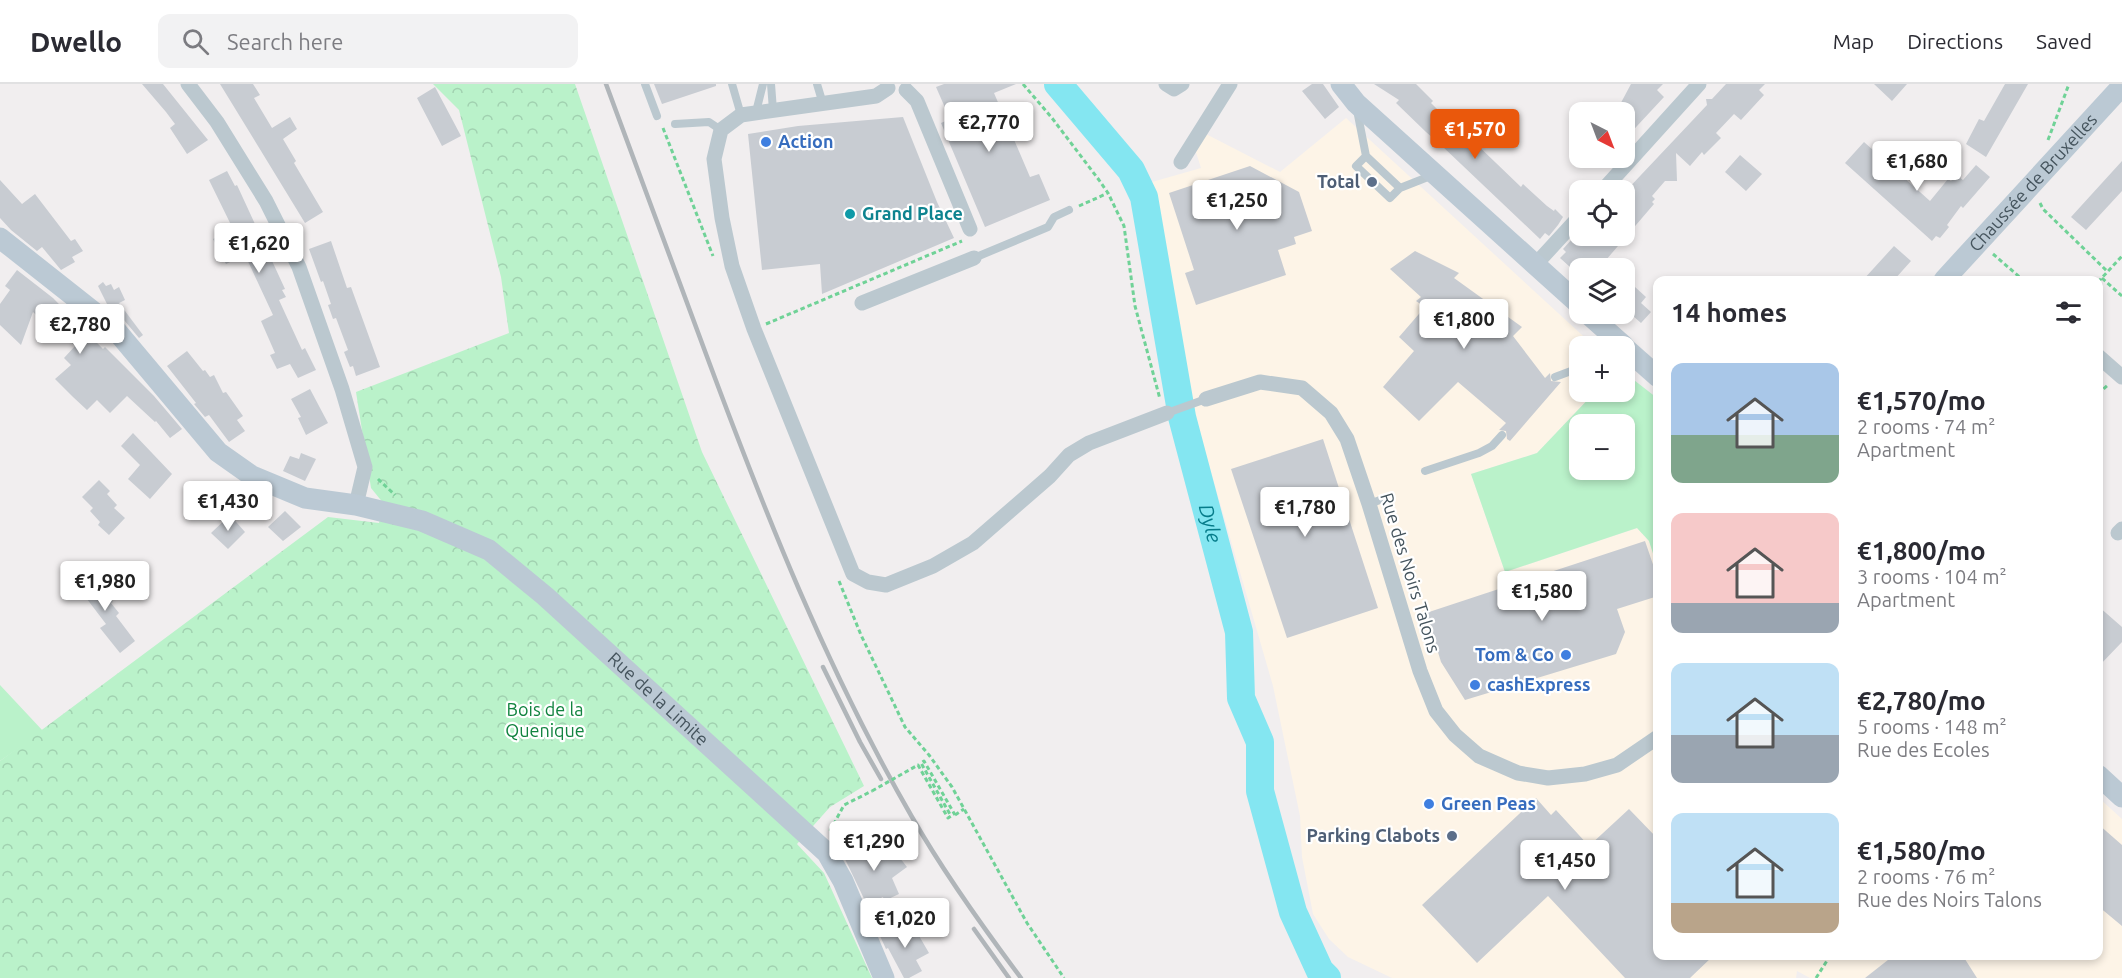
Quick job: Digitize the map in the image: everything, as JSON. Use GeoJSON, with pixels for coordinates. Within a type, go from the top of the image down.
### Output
{"type":"FeatureCollection","features":[{"type":"Feature","properties":{"kind":"street"},"geometry":{"type":"LineString","coordinates":[[188,84],[218,122],[266,201],[299,267],[342,389],[365,467],[356,504]]}},
{"type":"Feature","properties":{"kind":"street"},"geometry":{"type":"LineString","coordinates":[[1166,84],[1174,89],[1182,84]]}},
{"type":"Feature","properties":{"kind":"street"},"geometry":{"type":"LineString","coordinates":[[1181,162],[1230,84]]}},
{"type":"Feature","properties":{"kind":"street"},"geometry":{"type":"LineString","coordinates":[[1341,84],[1356,103],[1569,295]]}},
{"type":"Feature","properties":{"kind":"street"},"geometry":{"type":"LineString","coordinates":[[1612,180],[1699,84]]}},
{"type":"Feature","properties":{"kind":"street"},"geometry":{"type":"LineString","coordinates":[[966,235],[920,107],[908,87],[898,93],[887,86],[876,96],[748,114],[721,130],[714,159],[722,218],[732,267],[754,329],[853,574],[868,582],[886,585],[933,566],[973,543],[1050,476],[1069,456],[1089,443],[1166,413]]}},
{"type":"Feature","properties":{"kind":"street","name":"Chaussée de Bruxelles"},"geometry":{"type":"LineString","coordinates":[[1948,276],[2122,86]]}},
{"type":"Feature","properties":{"kind":"street"},"geometry":{"type":"LineString","coordinates":[[1536,264],[1569,228]]}},
{"type":"Feature","properties":{"kind":"street","name":"Rue de la Limite"},"geometry":{"type":"LineString","coordinates":[[0,238],[114,328],[218,452],[252,476],[305,498],[356,504],[422,521],[489,550],[545,596],[821,848],[843,881],[884,978]]}},
{"type":"Feature","properties":{"kind":"street"},"geometry":{"type":"LineString","coordinates":[[862,303],[974,258]]}},
{"type":"Feature","properties":{"kind":"street"},"geometry":{"type":"LineString","coordinates":[[1598,324],[1609,336]]}},
{"type":"Feature","properties":{"kind":"street"},"geometry":{"type":"LineString","coordinates":[[1635,358],[1653,372]]}},
{"type":"Feature","properties":{"kind":"street"},"geometry":{"type":"LineString","coordinates":[[2103,360],[2122,377]]}},
{"type":"Feature","properties":{"kind":"street","name":"Rue des Noirs Talons"},"geometry":{"type":"LineString","coordinates":[[1206,399],[1260,382],[1302,388],[1331,413],[1347,438],[1375,502],[1420,671],[1436,711],[1455,735],[1479,756],[1518,773],[1548,778],[1585,774],[1617,765],[1653,740]]}},
{"type":"Feature","properties":{"kind":"street"},"geometry":{"type":"LineString","coordinates":[[2103,780],[2122,796]]}},
{"type":"Feature","properties":{"kind":"lane"},"geometry":{"type":"LineString","coordinates":[[645,84],[657,116]]}},
{"type":"Feature","properties":{"kind":"lane"},"geometry":{"type":"LineString","coordinates":[[732,84],[748,114],[761,97],[763,84]]}},
{"type":"Feature","properties":{"kind":"lane"},"geometry":{"type":"LineString","coordinates":[[771,84],[773,110]]}},
{"type":"Feature","properties":{"kind":"lane"},"geometry":{"type":"LineString","coordinates":[[816,84],[823,104]]}},
{"type":"Feature","properties":{"kind":"lane"},"geometry":{"type":"LineString","coordinates":[[1356,103],[1366,156],[1400,188]]}},
{"type":"Feature","properties":{"kind":"lane"},"geometry":{"type":"LineString","coordinates":[[675,124],[709,122],[721,130]]}},
{"type":"Feature","properties":{"kind":"lane"},"geometry":{"type":"LineString","coordinates":[[1366,156],[1356,166],[1390,198],[1400,188],[1434,174]]}},
{"type":"Feature","properties":{"kind":"lane"},"geometry":{"type":"LineString","coordinates":[[974,258],[1048,227],[1054,217],[1069,210]]}},
{"type":"Feature","properties":{"kind":"lane"},"geometry":{"type":"LineString","coordinates":[[1555,377],[1569,372]]}},
{"type":"Feature","properties":{"kind":"lane","name":"Rue des Noirs Talons"},"geometry":{"type":"LineString","coordinates":[[1166,413],[1206,399]]}},
{"type":"Feature","properties":{"kind":"lane"},"geometry":{"type":"LineString","coordinates":[[1425,471],[1479,453],[1492,446],[1502,435]]}},
{"type":"Feature","properties":{"kind":"path"},"geometry":{"type":"LineString","coordinates":[[1023,84],[1052,118],[1108,193],[1124,226],[1135,306],[1166,413]]}},
{"type":"Feature","properties":{"kind":"path"},"geometry":{"type":"LineString","coordinates":[[2055,159],[2047,138],[2069,84]]}},
{"type":"Feature","properties":{"kind":"path"},"geometry":{"type":"LineString","coordinates":[[2027,189],[2038,199],[2043,209],[2108,272]]}},
{"type":"Feature","properties":{"kind":"path"},"geometry":{"type":"LineString","coordinates":[[1069,210],[1108,193]]}},
{"type":"Feature","properties":{"kind":"path"},"geometry":{"type":"LineString","coordinates":[[754,329],[966,235]]}},
{"type":"Feature","properties":{"kind":"path"},"geometry":{"type":"LineString","coordinates":[[1979,241],[2018,276]]}},
{"type":"Feature","properties":{"kind":"path"},"geometry":{"type":"LineString","coordinates":[[2103,277],[2122,256]]}},
{"type":"Feature","properties":{"kind":"path"},"geometry":{"type":"LineString","coordinates":[[2103,279],[2122,296]]}},
{"type":"Feature","properties":{"kind":"path"},"geometry":{"type":"LineString","coordinates":[[821,848],[844,805],[918,765],[948,818],[951,816],[921,763],[924,761],[955,814],[964,809]]}},
{"type":"Feature","properties":{"kind":"path"},"geometry":{"type":"LineString","coordinates":[[1816,978],[1827,960]]}},
{"type":"Feature","properties":{"kind":"shaded area"},"geometry":{"type":"Polygon","coordinates":[[[1346,118],[1583,336],[1569,336],[1569,402],[1585,402],[1574,414],[1569,414],[1569,419],[1537,453],[1471,474],[1505,572],[1637,528],[1649,541],[1653,552],[1653,960],[2103,960],[2103,802],[2122,819],[2122,978],[1810,978],[1797,971],[1796,978],[1392,978],[1348,957],[1329,939],[1313,914],[1302,857],[1300,816],[1273,686],[1196,420],[1152,182],[1201,168],[1195,149],[1204,133],[1280,172],[1346,118]]]}},
{"type":"Feature","properties":{"kind":"green space","name":"Bois de la Quenique"},"geometry":{"type":"Polygon","coordinates":[[[433,84],[575,84],[702,452],[864,786],[830,807],[797,844],[824,873],[872,978],[0,978],[0,761],[328,517],[379,523],[384,504],[371,488],[356,392],[509,333],[501,277],[459,110],[433,84]]]}},
{"type":"Feature","properties":{"kind":"green space"},"geometry":{"type":"Polygon","coordinates":[[[1635,381],[1653,395],[1653,554],[1649,541],[1637,528],[1505,572],[1471,474],[1537,453],[1569,419],[1569,480],[1635,480],[1635,414],[1574,414],[1585,402],[1635,402],[1635,381]]]}},
{"type":"Feature","properties":{"kind":"green space"},"geometry":{"type":"Polygon","coordinates":[[[0,685],[43,731],[0,761],[0,685]]]}},
{"type":"Feature","properties":{"kind":"building"},"geometry":{"type":"Polygon","coordinates":[[[142,84],[163,84],[208,140],[187,154],[170,128],[175,124],[142,84]]]}},
{"type":"Feature","properties":{"kind":"building"},"geometry":{"type":"Polygon","coordinates":[[[220,84],[253,84],[260,95],[254,98],[272,128],[290,117],[297,129],[283,139],[296,161],[294,163],[323,212],[305,223],[220,84]]]}},
{"type":"Feature","properties":{"kind":"building"},"geometry":{"type":"Polygon","coordinates":[[[654,84],[716,84],[716,86],[662,104],[654,84]]]}},
{"type":"Feature","properties":{"kind":"building"},"geometry":{"type":"Polygon","coordinates":[[[944,84],[1016,84],[994,93],[1030,177],[1039,174],[1050,200],[985,227],[941,123],[950,119],[936,87],[944,84]]]}},
{"type":"Feature","properties":{"kind":"building"},"geometry":{"type":"Polygon","coordinates":[[[1312,84],[1323,84],[1339,107],[1325,119],[1302,91],[1312,84]]]}},
{"type":"Feature","properties":{"kind":"building"},"geometry":{"type":"Polygon","coordinates":[[[1374,84],[1416,84],[1433,101],[1431,103],[1468,140],[1470,138],[1521,187],[1523,184],[1547,206],[1554,211],[1555,209],[1563,217],[1558,225],[1549,236],[1545,233],[1540,239],[1396,103],[1399,100],[1374,84]]]}},
{"type":"Feature","properties":{"kind":"building"},"geometry":{"type":"Polygon","coordinates":[[[1631,84],[1663,84],[1657,90],[1664,97],[1635,128],[1635,102],[1621,102],[1631,84]]]}},
{"type":"Feature","properties":{"kind":"building"},"geometry":{"type":"Polygon","coordinates":[[[1726,84],[1765,84],[1759,90],[1764,95],[1741,120],[1734,114],[1716,133],[1721,138],[1704,155],[1702,152],[1690,166],[1676,153],[1677,181],[1665,181],[1652,196],[1655,199],[1652,202],[1654,204],[1635,226],[1635,181],[1707,105],[1706,99],[1712,99],[1726,84]]]}},
{"type":"Feature","properties":{"kind":"building"},"geometry":{"type":"Polygon","coordinates":[[[1874,84],[1907,84],[1892,101],[1874,84]]]}},
{"type":"Feature","properties":{"kind":"building"},"geometry":{"type":"Polygon","coordinates":[[[2005,84],[2028,84],[1986,157],[1966,144],[1979,119],[1984,121],[2005,84]]]}},
{"type":"Feature","properties":{"kind":"building"},"geometry":{"type":"Polygon","coordinates":[[[435,87],[461,136],[442,146],[417,98],[435,87]]]}},
{"type":"Feature","properties":{"kind":"building","name":"Grand Place"},"geometry":{"type":"Polygon","coordinates":[[[903,117],[954,238],[822,294],[820,264],[762,270],[748,134],[798,126],[903,117]]]}},
{"type":"Feature","properties":{"kind":"building"},"geometry":{"type":"Polygon","coordinates":[[[1864,142],[1930,201],[1948,179],[1951,181],[1956,175],[1963,180],[1976,165],[1990,177],[1963,208],[1961,206],[1940,238],[1936,236],[1932,241],[1845,163],[1864,142]]]}},
{"type":"Feature","properties":{"kind":"building"},"geometry":{"type":"Polygon","coordinates":[[[1740,155],[1762,174],[1746,191],[1725,172],[1740,155]]]}},
{"type":"Feature","properties":{"kind":"building"},"geometry":{"type":"Polygon","coordinates":[[[2122,161],[2122,191],[2086,230],[2071,217],[2122,161]]]}},
{"type":"Feature","properties":{"kind":"building"},"geometry":{"type":"Polygon","coordinates":[[[1250,166],[1299,192],[1312,231],[1294,237],[1296,244],[1278,250],[1286,275],[1196,305],[1185,273],[1194,270],[1169,193],[1250,166]]]}},
{"type":"Feature","properties":{"kind":"building"},"geometry":{"type":"Polygon","coordinates":[[[227,171],[235,186],[237,185],[285,289],[282,290],[286,297],[279,300],[302,350],[305,348],[316,370],[298,378],[290,364],[277,369],[270,355],[275,353],[261,321],[273,315],[245,255],[226,264],[213,239],[233,229],[209,180],[227,171]]]}},
{"type":"Feature","properties":{"kind":"building"},"geometry":{"type":"Polygon","coordinates":[[[0,180],[22,204],[35,194],[71,241],[75,239],[83,251],[72,257],[75,262],[61,270],[42,247],[37,251],[0,218],[0,180]]]}},
{"type":"Feature","properties":{"kind":"building"},"geometry":{"type":"Polygon","coordinates":[[[331,241],[347,288],[351,287],[380,367],[356,376],[344,352],[348,350],[336,318],[333,319],[328,305],[331,304],[309,249],[331,241]]]}},
{"type":"Feature","properties":{"kind":"building"},"geometry":{"type":"Polygon","coordinates":[[[1569,242],[1569,246],[1618,246],[1608,258],[1569,258],[1569,266],[1560,258],[1566,252],[1563,249],[1569,242]]]}},
{"type":"Feature","properties":{"kind":"building"},"geometry":{"type":"Polygon","coordinates":[[[1894,246],[1911,261],[1898,276],[1867,276],[1894,246]]]}},
{"type":"Feature","properties":{"kind":"building"},"geometry":{"type":"Polygon","coordinates":[[[1415,251],[1459,273],[1454,278],[1522,327],[1513,336],[1545,378],[1550,373],[1551,381],[1561,382],[1510,441],[1507,439],[1506,431],[1499,430],[1506,423],[1458,382],[1419,421],[1383,387],[1414,351],[1399,337],[1425,307],[1416,301],[1421,297],[1390,269],[1415,251]]]}},
{"type":"Feature","properties":{"kind":"building"},"geometry":{"type":"Polygon","coordinates":[[[17,270],[53,298],[103,349],[105,347],[154,396],[182,429],[170,438],[156,421],[127,396],[110,413],[97,400],[87,410],[73,397],[55,379],[71,365],[64,358],[75,346],[58,328],[54,332],[33,312],[21,345],[0,325],[0,304],[10,290],[5,286],[17,270]]]}},
{"type":"Feature","properties":{"kind":"building"},"geometry":{"type":"Polygon","coordinates":[[[103,282],[106,286],[111,284],[114,290],[119,287],[125,300],[119,303],[143,335],[139,338],[124,320],[109,308],[98,286],[103,282]]]}},
{"type":"Feature","properties":{"kind":"building"},"geometry":{"type":"Polygon","coordinates":[[[1635,287],[1646,297],[1641,303],[1651,312],[1641,323],[1635,318],[1635,287]]]}},
{"type":"Feature","properties":{"kind":"building"},"geometry":{"type":"Polygon","coordinates":[[[187,351],[203,371],[205,370],[210,377],[214,375],[223,393],[226,392],[243,416],[237,420],[245,431],[229,442],[209,415],[205,417],[194,404],[196,403],[167,366],[187,351]]]}},
{"type":"Feature","properties":{"kind":"building"},"geometry":{"type":"Polygon","coordinates":[[[310,389],[328,423],[306,435],[298,418],[301,417],[291,399],[310,389]]]}},
{"type":"Feature","properties":{"kind":"building"},"geometry":{"type":"Polygon","coordinates":[[[133,433],[172,474],[150,499],[128,479],[140,465],[121,446],[133,433]]]}},
{"type":"Feature","properties":{"kind":"building"},"geometry":{"type":"Polygon","coordinates":[[[1323,439],[1378,608],[1287,638],[1231,469],[1323,439]]]}},
{"type":"Feature","properties":{"kind":"building"},"geometry":{"type":"Polygon","coordinates":[[[301,453],[316,459],[305,481],[283,471],[290,456],[299,459],[301,453]]]}},
{"type":"Feature","properties":{"kind":"building"},"geometry":{"type":"Polygon","coordinates":[[[99,480],[110,491],[107,494],[117,505],[114,508],[125,518],[109,535],[98,525],[100,522],[90,511],[93,508],[82,497],[99,480]]]}},
{"type":"Feature","properties":{"kind":"building"},"geometry":{"type":"Polygon","coordinates":[[[285,511],[301,527],[283,541],[268,527],[285,511]]]}},
{"type":"Feature","properties":{"kind":"building"},"geometry":{"type":"Polygon","coordinates":[[[230,515],[245,532],[228,549],[211,533],[230,515]]]}},
{"type":"Feature","properties":{"kind":"building"},"geometry":{"type":"Polygon","coordinates":[[[1645,541],[1653,564],[1653,598],[1617,609],[1625,632],[1616,654],[1465,700],[1441,662],[1426,613],[1645,541]]]}},
{"type":"Feature","properties":{"kind":"building"},"geometry":{"type":"Polygon","coordinates":[[[89,571],[113,602],[111,603],[119,613],[116,616],[135,641],[120,653],[100,628],[106,624],[74,582],[89,571]]]}},
{"type":"Feature","properties":{"kind":"building"},"geometry":{"type":"Polygon","coordinates":[[[2103,610],[2122,627],[2122,642],[2103,662],[2103,610]]]}},
{"type":"Feature","properties":{"kind":"building"},"geometry":{"type":"Polygon","coordinates":[[[1536,798],[1551,815],[1556,810],[1589,846],[1629,809],[1653,834],[1653,960],[1709,960],[1690,978],[1625,978],[1548,896],[1477,963],[1422,905],[1536,798]]]}},
{"type":"Feature","properties":{"kind":"building"},"geometry":{"type":"Polygon","coordinates":[[[2103,828],[2122,845],[2122,926],[2103,910],[2103,828]]]}},
{"type":"Feature","properties":{"kind":"building"},"geometry":{"type":"Polygon","coordinates":[[[863,837],[875,853],[879,850],[886,860],[896,853],[907,867],[892,878],[899,894],[884,901],[883,897],[867,905],[845,859],[863,837]]]}},
{"type":"Feature","properties":{"kind":"building"},"geometry":{"type":"Polygon","coordinates":[[[906,922],[914,936],[918,934],[929,953],[916,960],[922,971],[909,978],[904,978],[880,936],[906,922]]]}},
{"type":"Feature","properties":{"kind":"building"},"geometry":{"type":"Polygon","coordinates":[[[1888,960],[1966,960],[1977,978],[1865,978],[1888,960]]]}},
{"type":"Feature","properties":{"kind":"waterway","name":"Dyle"},"geometry":{"type":"LineString","coordinates":[[1058,84],[1131,170],[1144,197],[1182,417],[1239,632],[1241,698],[1260,742],[1260,791],[1293,912],[1320,971],[1327,978]]}},
{"type":"Feature","properties":{"kind":"railway"},"geometry":{"type":"LineString","coordinates":[[606,84],[751,473],[825,648],[881,761],[924,838],[964,899],[1021,978]]}},
{"type":"Feature","properties":{"kind":"railway"},"geometry":{"type":"LineString","coordinates":[[823,667],[881,779]]}},
{"type":"Feature","properties":{"kind":"railway"},"geometry":{"type":"LineString","coordinates":[[974,929],[1009,978]]}},
{"type":"Feature","properties":{"kind":"place","name":"Action"},"geometry":{"type":"Point","coordinates":[766,142]}},
{"type":"Feature","properties":{"kind":"place","name":"Total"},"geometry":{"type":"Point","coordinates":[1372,182]}},
{"type":"Feature","properties":{"kind":"place","name":"Grand Place"},"geometry":{"type":"Point","coordinates":[850,214]}},
{"type":"Feature","properties":{"kind":"place","name":"Tom & Co"},"geometry":{"type":"Point","coordinates":[1566,655]}},
{"type":"Feature","properties":{"kind":"place","name":"cashExpress"},"geometry":{"type":"Point","coordinates":[1475,685]}},
{"type":"Feature","properties":{"kind":"place","name":"Green Peas"},"geometry":{"type":"Point","coordinates":[1429,804]}},
{"type":"Feature","properties":{"kind":"place","name":"Parking Clabots"},"geometry":{"type":"Point","coordinates":[1452,836]}}]}
